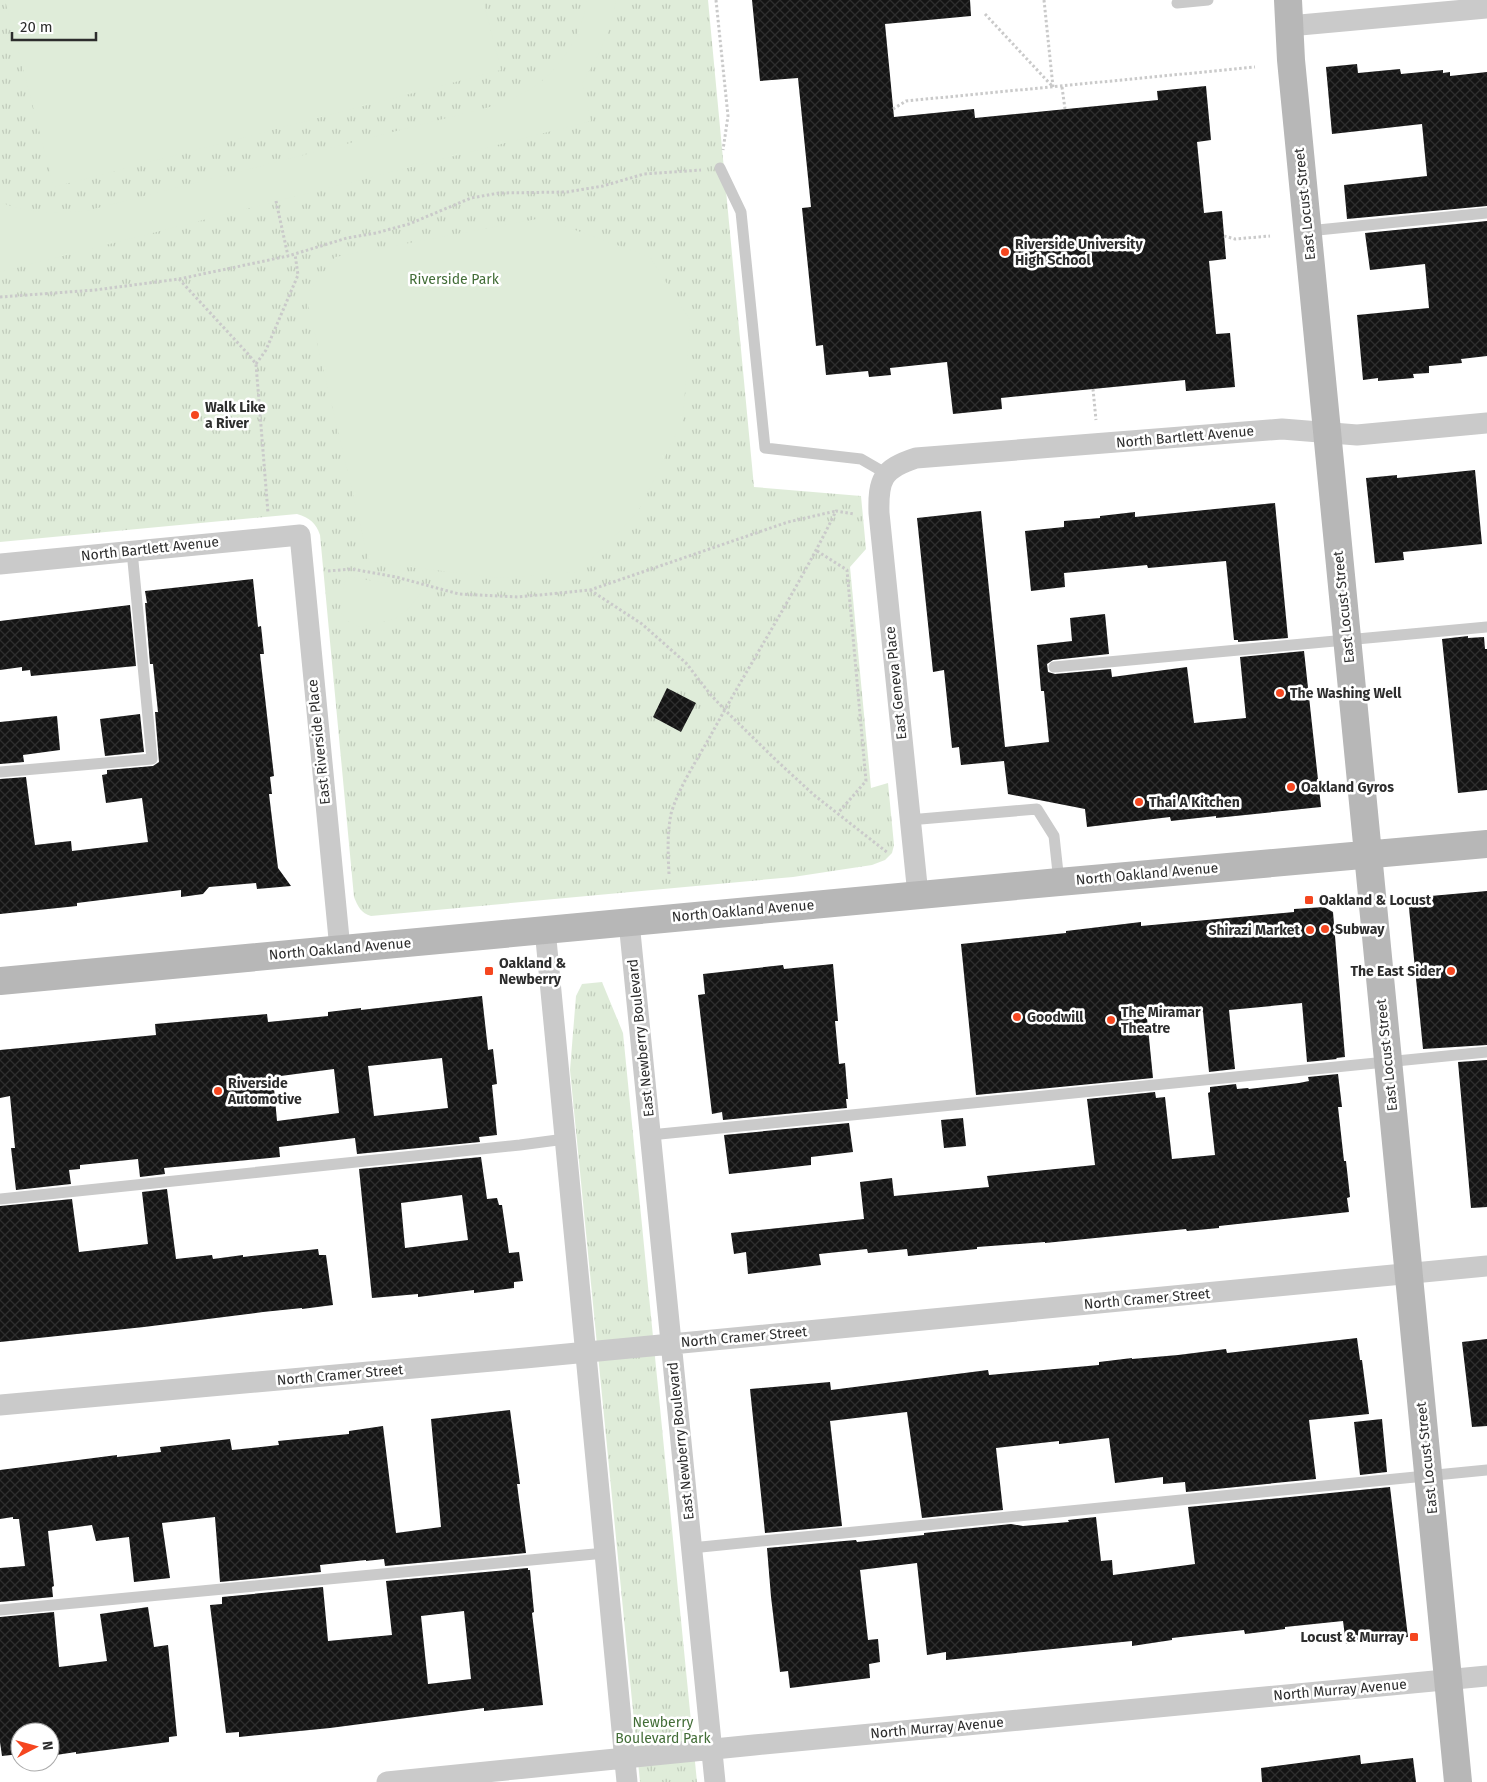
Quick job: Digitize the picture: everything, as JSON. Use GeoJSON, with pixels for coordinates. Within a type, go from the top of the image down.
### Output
{"type":"FeatureCollection","features":[{"type":"Feature","properties":{"kind":"main road","name":"East Locust Street"},"geometry":{"type":"LineString","coordinates":[[1288,13],[1290,60],[1328,433],[1458,1782]]}},
{"type":"Feature","properties":{"kind":"main road","name":"North Oakland Avenue"},"geometry":{"type":"LineString","coordinates":[[0,980],[1487,844]]}},
{"type":"Feature","properties":{"kind":"street"},"geometry":{"type":"LineString","coordinates":[[1288,13],[1487,8]]}},
{"type":"Feature","properties":{"kind":"street","name":"North Bartlett Avenue"},"geometry":{"type":"LineString","coordinates":[[887,474],[900,463],[916,458],[1282,429],[1358,435],[1487,422]]}},
{"type":"Feature","properties":{"kind":"street","name":"East Geneva Place"},"geometry":{"type":"LineString","coordinates":[[887,474],[878,490],[879,513],[918,895]]}},
{"type":"Feature","properties":{"kind":"street","name":"North Bartlett Avenue"},"geometry":{"type":"LineString","coordinates":[[0,564],[300,535]]}},
{"type":"Feature","properties":{"kind":"street","name":"East Riverside Place"},"geometry":{"type":"LineString","coordinates":[[300,535],[340,949]]}},
{"type":"Feature","properties":{"kind":"street","name":"East Newberry Boulevard"},"geometry":{"type":"LineString","coordinates":[[629,922],[715,1782]]}},
{"type":"Feature","properties":{"kind":"street"},"geometry":{"type":"LineString","coordinates":[[545,929],[627,1782]]}},
{"type":"Feature","properties":{"kind":"street","name":"North Cramer Street"},"geometry":{"type":"LineString","coordinates":[[0,1405],[586,1352],[1487,1266]]}},
{"type":"Feature","properties":{"kind":"street","name":"North Murray Avenue"},"geometry":{"type":"LineString","coordinates":[[387,1782],[1487,1676]]}},
{"type":"Feature","properties":{"kind":"lane"},"geometry":{"type":"LineString","coordinates":[[1177,4],[1208,0]]}},
{"type":"Feature","properties":{"kind":"lane"},"geometry":{"type":"LineString","coordinates":[[720,168],[741,212],[764,448],[861,459],[887,474]]}},
{"type":"Feature","properties":{"kind":"lane"},"geometry":{"type":"LineString","coordinates":[[1308,231],[1487,213]]}},
{"type":"Feature","properties":{"kind":"lane"},"geometry":{"type":"LineString","coordinates":[[0,772],[152,758],[132,551]]}},
{"type":"Feature","properties":{"kind":"lane"},"geometry":{"type":"LineString","coordinates":[[1054,667],[1487,627]]}},
{"type":"Feature","properties":{"kind":"lane"},"geometry":{"type":"LineString","coordinates":[[909,820],[1037,809],[1054,836],[1059,882]]}},
{"type":"Feature","properties":{"kind":"lane"},"geometry":{"type":"LineString","coordinates":[[650,1135],[1487,1052]]}},
{"type":"Feature","properties":{"kind":"lane"},"geometry":{"type":"LineString","coordinates":[[0,1200],[565,1139]]}},
{"type":"Feature","properties":{"kind":"lane"},"geometry":{"type":"LineString","coordinates":[[691,1548],[1487,1470]]}},
{"type":"Feature","properties":{"kind":"lane"},"geometry":{"type":"LineString","coordinates":[[0,1610],[605,1553]]}},
{"type":"Feature","properties":{"kind":"path"},"geometry":{"type":"LineString","coordinates":[[0,297],[95,290],[178,279],[288,256],[347,238],[376,233],[409,224],[471,198],[500,192],[567,192],[603,186],[644,174],[720,168],[728,116],[716,0]]}},
{"type":"Feature","properties":{"kind":"path"},"geometry":{"type":"LineString","coordinates":[[1044,0],[1053,88]]}},
{"type":"Feature","properties":{"kind":"path"},"geometry":{"type":"LineString","coordinates":[[985,14],[1053,88]]}},
{"type":"Feature","properties":{"kind":"path"},"geometry":{"type":"LineString","coordinates":[[894,109],[906,101],[1254,67]]}},
{"type":"Feature","properties":{"kind":"path"},"geometry":{"type":"LineString","coordinates":[[1062,87],[1065,109]]}},
{"type":"Feature","properties":{"kind":"path"},"geometry":{"type":"LineString","coordinates":[[276,201],[288,256]]}},
{"type":"Feature","properties":{"kind":"path"},"geometry":{"type":"LineString","coordinates":[[1224,236],[1227,235],[1235,239],[1270,236]]}},
{"type":"Feature","properties":{"kind":"path"},"geometry":{"type":"LineString","coordinates":[[256,364],[266,350],[298,275],[295,254]]}},
{"type":"Feature","properties":{"kind":"path"},"geometry":{"type":"LineString","coordinates":[[178,279],[249,354],[256,364],[268,514]]}},
{"type":"Feature","properties":{"kind":"path"},"geometry":{"type":"LineString","coordinates":[[1093,389],[1096,420]]}},
{"type":"Feature","properties":{"kind":"path"},"geometry":{"type":"LineString","coordinates":[[669,874],[667,842],[672,814],[678,796],[724,710],[817,550],[836,511]]}},
{"type":"Feature","properties":{"kind":"path"},"geometry":{"type":"LineString","coordinates":[[325,571],[352,569],[396,577],[459,594],[518,597],[590,590],[788,522],[836,511],[861,514]]}},
{"type":"Feature","properties":{"kind":"path"},"geometry":{"type":"LineString","coordinates":[[817,550],[847,570],[866,781],[838,813]]}},
{"type":"Feature","properties":{"kind":"path"},"geometry":{"type":"LineString","coordinates":[[590,590],[642,624],[686,663],[724,710],[814,795],[889,853]]}},
{"type":"Feature","properties":{"kind":"green space","name":"Riverside Park"},"geometry":{"type":"Polygon","coordinates":[[[0,0],[708,0],[754,487],[861,496],[866,549],[850,567],[871,788],[888,783],[894,845],[892,853],[885,860],[872,865],[793,877],[371,916],[362,911],[354,897],[320,535],[312,521],[297,514],[0,542],[0,0]]]}},
{"type":"Feature","properties":{"kind":"green space"},"geometry":{"type":"Polygon","coordinates":[[[5,0],[483,0],[501,70],[54,187],[5,0]]]}},
{"type":"Feature","properties":{"kind":"green space"},"geometry":{"type":"Polygon","coordinates":[[[587,0],[616,0],[604,43],[582,83],[591,121],[0,272],[0,202],[32,211],[86,211],[505,103],[535,86],[564,57],[577,35],[587,0]]]}},
{"type":"Feature","properties":{"kind":"green space"},"geometry":{"type":"Polygon","coordinates":[[[542,218],[650,257],[690,320],[683,420],[638,512],[579,572],[499,578],[369,562],[306,296],[335,257],[542,218]]]}},
{"type":"Feature","properties":{"kind":"green space"},"geometry":{"type":"Polygon","coordinates":[[[349,577],[407,586],[421,593],[409,608],[395,619],[360,627],[345,620],[340,609],[345,582],[349,577]]]}},
{"type":"Feature","properties":{"kind":"green space","name":"Newberry Boulevard Park"},"geometry":{"type":"Polygon","coordinates":[[[602,982],[623,1033],[697,1782],[640,1782],[570,1070],[576,996],[582,984],[602,982]]]}},
{"type":"Feature","properties":{"kind":"building"},"geometry":{"type":"Polygon","coordinates":[[[752,0],[970,0],[971,16],[885,24],[894,117],[974,109],[975,118],[1158,100],[1157,91],[1206,86],[1211,140],[1197,142],[1204,213],[1222,211],[1226,259],[1209,261],[1216,334],[1230,333],[1235,387],[1186,391],[1185,380],[1001,398],[1002,409],[953,414],[947,362],[890,368],[891,375],[869,377],[868,371],[826,375],[823,345],[816,346],[802,208],[811,207],[798,78],[760,81],[752,0]]]}},
{"type":"Feature","properties":{"kind":"building"},"geometry":{"type":"Polygon","coordinates":[[[1357,64],[1358,73],[1400,69],[1401,74],[1443,70],[1443,73],[1450,72],[1450,76],[1487,72],[1487,206],[1347,219],[1344,185],[1427,176],[1422,124],[1332,134],[1326,67],[1357,64]]]}},
{"type":"Feature","properties":{"kind":"building"},"geometry":{"type":"Polygon","coordinates":[[[1487,221],[1487,356],[1461,359],[1462,363],[1429,366],[1429,373],[1413,374],[1414,378],[1378,381],[1378,378],[1363,380],[1357,315],[1429,308],[1425,264],[1370,270],[1365,233],[1487,221]]]}},
{"type":"Feature","properties":{"kind":"building"},"geometry":{"type":"Polygon","coordinates":[[[1475,470],[1482,544],[1403,552],[1404,560],[1375,563],[1366,478],[1397,475],[1397,478],[1475,470]]]}},
{"type":"Feature","properties":{"kind":"building"},"geometry":{"type":"Polygon","coordinates":[[[1275,503],[1288,638],[1238,642],[1238,640],[1234,640],[1226,561],[1148,568],[1147,565],[1064,573],[1065,587],[1031,591],[1025,531],[1064,527],[1064,521],[1100,518],[1100,516],[1135,512],[1135,517],[1275,503]]]}},
{"type":"Feature","properties":{"kind":"building"},"geometry":{"type":"Polygon","coordinates":[[[981,511],[1005,747],[1049,742],[1044,691],[1041,691],[1037,645],[1072,641],[1070,618],[1105,614],[1109,654],[1053,660],[1047,664],[1048,672],[1055,674],[1111,669],[1112,677],[1187,667],[1194,723],[1246,718],[1240,657],[1304,651],[1321,807],[1171,821],[1170,817],[1087,827],[1085,809],[1008,794],[1004,761],[961,765],[959,747],[952,748],[944,670],[933,672],[917,518],[981,511]]]}},
{"type":"Feature","properties":{"kind":"building"},"geometry":{"type":"Polygon","coordinates":[[[253,579],[258,627],[261,626],[264,654],[260,654],[274,776],[270,777],[272,794],[269,794],[278,868],[291,886],[257,889],[256,883],[209,887],[203,894],[181,897],[181,890],[77,903],[77,906],[0,914],[0,779],[26,777],[35,845],[71,841],[72,851],[148,842],[142,798],[106,803],[102,775],[107,774],[107,770],[153,766],[159,762],[155,712],[158,712],[153,664],[150,664],[145,591],[253,579]]]}},
{"type":"Feature","properties":{"kind":"building"},"geometry":{"type":"Polygon","coordinates":[[[130,605],[136,666],[31,676],[30,670],[22,671],[22,667],[0,670],[0,621],[130,605]]]}},
{"type":"Feature","properties":{"kind":"building"},"geometry":{"type":"Polygon","coordinates":[[[1468,636],[1468,638],[1484,637],[1485,649],[1487,649],[1487,790],[1458,793],[1442,639],[1468,636]]]}},
{"type":"Feature","properties":{"kind":"building"},"geometry":{"type":"Polygon","coordinates":[[[667,688],[696,703],[681,732],[653,717],[667,688]]]}},
{"type":"Feature","properties":{"kind":"building"},"geometry":{"type":"Polygon","coordinates":[[[140,714],[144,752],[105,756],[100,719],[140,714]]]}},
{"type":"Feature","properties":{"kind":"building"},"geometry":{"type":"Polygon","coordinates":[[[57,716],[60,750],[23,755],[24,762],[0,764],[0,722],[57,716]]]}},
{"type":"Feature","properties":{"kind":"building","name":"The East Sider"},"geometry":{"type":"Polygon","coordinates":[[[1487,891],[1487,1045],[1423,1049],[1408,898],[1487,891]]]}},
{"type":"Feature","properties":{"kind":"building"},"geometry":{"type":"Polygon","coordinates":[[[1324,907],[1333,912],[1345,1057],[1307,1062],[1302,1003],[1229,1010],[1235,1069],[1209,1072],[1203,1012],[1147,1018],[1153,1078],[976,1095],[961,944],[1066,933],[1066,931],[1141,922],[1141,926],[1294,912],[1294,909],[1324,907]]]}},
{"type":"Feature","properties":{"kind":"building"},"geometry":{"type":"Polygon","coordinates":[[[833,964],[838,1021],[835,1021],[839,1064],[845,1063],[847,1108],[723,1120],[722,1112],[712,1114],[698,995],[705,994],[703,974],[783,965],[784,969],[833,964]]]}},
{"type":"Feature","properties":{"kind":"building"},"geometry":{"type":"Polygon","coordinates":[[[482,996],[488,1050],[493,1049],[497,1084],[492,1085],[497,1135],[479,1137],[480,1142],[357,1154],[355,1138],[279,1147],[280,1157],[164,1168],[165,1174],[140,1177],[138,1159],[80,1165],[80,1169],[69,1170],[71,1184],[16,1190],[11,1148],[15,1148],[10,1096],[0,1098],[0,1050],[156,1035],[155,1024],[267,1014],[268,1022],[328,1016],[328,1012],[361,1008],[361,1010],[482,996]],[[442,1058],[368,1066],[374,1116],[448,1108],[442,1058]],[[334,1069],[273,1077],[277,1121],[339,1113],[334,1069]]]}},
{"type":"Feature","properties":{"kind":"building"},"geometry":{"type":"Polygon","coordinates":[[[1487,1060],[1487,1207],[1471,1208],[1458,1062],[1487,1060]]]}},
{"type":"Feature","properties":{"kind":"building"},"geometry":{"type":"Polygon","coordinates":[[[1338,1074],[1342,1107],[1338,1107],[1350,1197],[1347,1198],[1349,1212],[1219,1226],[1219,1228],[1187,1231],[1186,1229],[1045,1243],[977,1247],[977,1249],[908,1256],[907,1249],[868,1253],[867,1249],[819,1254],[821,1265],[748,1274],[746,1252],[734,1254],[731,1233],[864,1219],[860,1182],[892,1178],[894,1196],[989,1187],[987,1176],[1095,1165],[1087,1099],[1155,1092],[1156,1098],[1165,1097],[1172,1159],[1215,1155],[1208,1093],[1210,1092],[1210,1087],[1236,1084],[1237,1089],[1249,1089],[1299,1083],[1309,1081],[1308,1077],[1338,1074]]]}},
{"type":"Feature","properties":{"kind":"building"},"geometry":{"type":"Polygon","coordinates":[[[963,1118],[966,1146],[944,1148],[941,1120],[963,1118]]]}},
{"type":"Feature","properties":{"kind":"building"},"geometry":{"type":"Polygon","coordinates":[[[849,1123],[853,1152],[811,1157],[811,1165],[729,1174],[724,1135],[849,1123]]]}},
{"type":"Feature","properties":{"kind":"building"},"geometry":{"type":"Polygon","coordinates":[[[481,1157],[487,1199],[497,1198],[499,1205],[502,1205],[509,1253],[519,1252],[523,1281],[514,1282],[514,1288],[474,1293],[474,1290],[418,1297],[418,1294],[372,1298],[359,1169],[481,1157]],[[462,1195],[401,1203],[405,1248],[468,1240],[462,1195]]]}},
{"type":"Feature","properties":{"kind":"building"},"geometry":{"type":"Polygon","coordinates":[[[167,1189],[176,1259],[212,1255],[213,1259],[243,1255],[243,1257],[318,1249],[319,1255],[326,1255],[333,1305],[0,1342],[0,1206],[72,1199],[79,1252],[148,1244],[142,1192],[167,1189]]]}},
{"type":"Feature","properties":{"kind":"building"},"geometry":{"type":"Polygon","coordinates":[[[1357,1338],[1360,1360],[1362,1360],[1369,1414],[1309,1420],[1316,1479],[1186,1492],[1185,1482],[1163,1484],[1163,1477],[1115,1483],[1109,1438],[1059,1444],[1059,1441],[996,1448],[1003,1510],[922,1518],[907,1412],[830,1421],[842,1526],[765,1533],[750,1389],[830,1382],[831,1390],[988,1370],[989,1375],[1099,1365],[1099,1362],[1132,1358],[1226,1349],[1227,1353],[1357,1338]]]}},
{"type":"Feature","properties":{"kind":"building"},"geometry":{"type":"Polygon","coordinates":[[[1487,1339],[1487,1426],[1472,1427],[1462,1342],[1487,1339]]]}},
{"type":"Feature","properties":{"kind":"building"},"geometry":{"type":"Polygon","coordinates":[[[510,1410],[520,1484],[517,1484],[526,1553],[385,1566],[384,1559],[366,1560],[320,1565],[321,1572],[220,1582],[215,1517],[162,1523],[170,1578],[134,1582],[129,1537],[96,1541],[92,1525],[48,1531],[54,1586],[52,1587],[53,1597],[0,1602],[0,1568],[25,1566],[19,1519],[13,1519],[13,1517],[0,1519],[0,1470],[117,1455],[117,1457],[161,1452],[160,1447],[230,1439],[232,1450],[279,1445],[278,1441],[349,1434],[349,1431],[383,1426],[396,1533],[441,1527],[431,1419],[510,1410]]]}},
{"type":"Feature","properties":{"kind":"building"},"geometry":{"type":"Polygon","coordinates":[[[1382,1419],[1387,1472],[1360,1475],[1354,1422],[1382,1419]]]}},
{"type":"Feature","properties":{"kind":"building"},"geometry":{"type":"Polygon","coordinates":[[[1390,1487],[1408,1637],[1346,1644],[1343,1621],[1285,1627],[1285,1629],[1245,1634],[1244,1630],[1172,1638],[1172,1640],[1132,1646],[1132,1641],[946,1660],[946,1652],[927,1655],[917,1563],[860,1570],[868,1640],[878,1639],[880,1662],[869,1664],[870,1678],[790,1688],[788,1671],[780,1672],[767,1548],[856,1540],[857,1542],[1011,1524],[1023,1526],[1069,1522],[1068,1520],[1096,1517],[1101,1561],[1112,1560],[1113,1575],[1195,1564],[1188,1507],[1390,1487]]]}},
{"type":"Feature","properties":{"kind":"building"},"geometry":{"type":"Polygon","coordinates":[[[528,1568],[530,1570],[534,1612],[532,1613],[543,1705],[484,1711],[484,1708],[330,1728],[239,1737],[239,1732],[226,1733],[210,1605],[222,1604],[222,1597],[323,1587],[328,1641],[392,1635],[386,1581],[528,1568]],[[464,1611],[421,1616],[428,1684],[471,1679],[464,1611]]]}},
{"type":"Feature","properties":{"kind":"building"},"geometry":{"type":"Polygon","coordinates":[[[148,1607],[154,1647],[168,1645],[177,1736],[169,1737],[169,1742],[60,1754],[60,1722],[10,1722],[10,1755],[2,1756],[0,1742],[0,1617],[54,1612],[59,1667],[107,1661],[100,1614],[148,1607]]]}},
{"type":"Feature","properties":{"kind":"building"},"geometry":{"type":"Polygon","coordinates":[[[1360,1755],[1361,1764],[1413,1758],[1416,1782],[1262,1782],[1261,1768],[1360,1755]]]}},
{"type":"Feature","properties":{"kind":"place","name":"Riverside University High School"},"geometry":{"type":"Point","coordinates":[1005,252]}},
{"type":"Feature","properties":{"kind":"place","name":"Walk Like a River"},"geometry":{"type":"Point","coordinates":[195,415]}},
{"type":"Feature","properties":{"kind":"place","name":"The Washing Well"},"geometry":{"type":"Point","coordinates":[1280,693]}},
{"type":"Feature","properties":{"kind":"place","name":"Oakland Gyros"},"geometry":{"type":"Point","coordinates":[1291,787]}},
{"type":"Feature","properties":{"kind":"place","name":"Thai A Kitchen"},"geometry":{"type":"Point","coordinates":[1139,802]}},
{"type":"Feature","properties":{"kind":"place","name":"Oakland & Locust"},"geometry":{"type":"Point","coordinates":[1309,900]}},
{"type":"Feature","properties":{"kind":"place","name":"Subway"},"geometry":{"type":"Point","coordinates":[1325,929]}},
{"type":"Feature","properties":{"kind":"place","name":"Shirazi Market"},"geometry":{"type":"Point","coordinates":[1310,930]}},
{"type":"Feature","properties":{"kind":"place","name":"Oakland & Newberry"},"geometry":{"type":"Point","coordinates":[489,971]}},
{"type":"Feature","properties":{"kind":"place","name":"The East Sider"},"geometry":{"type":"Point","coordinates":[1451,971]}},
{"type":"Feature","properties":{"kind":"place","name":"Goodwill"},"geometry":{"type":"Point","coordinates":[1017,1017]}},
{"type":"Feature","properties":{"kind":"place","name":"The Miramar Theatre"},"geometry":{"type":"Point","coordinates":[1111,1020]}},
{"type":"Feature","properties":{"kind":"place","name":"Riverside Automotive"},"geometry":{"type":"Point","coordinates":[218,1091]}},
{"type":"Feature","properties":{"kind":"place","name":"Locust & Murray"},"geometry":{"type":"Point","coordinates":[1414,1637]}}]}
